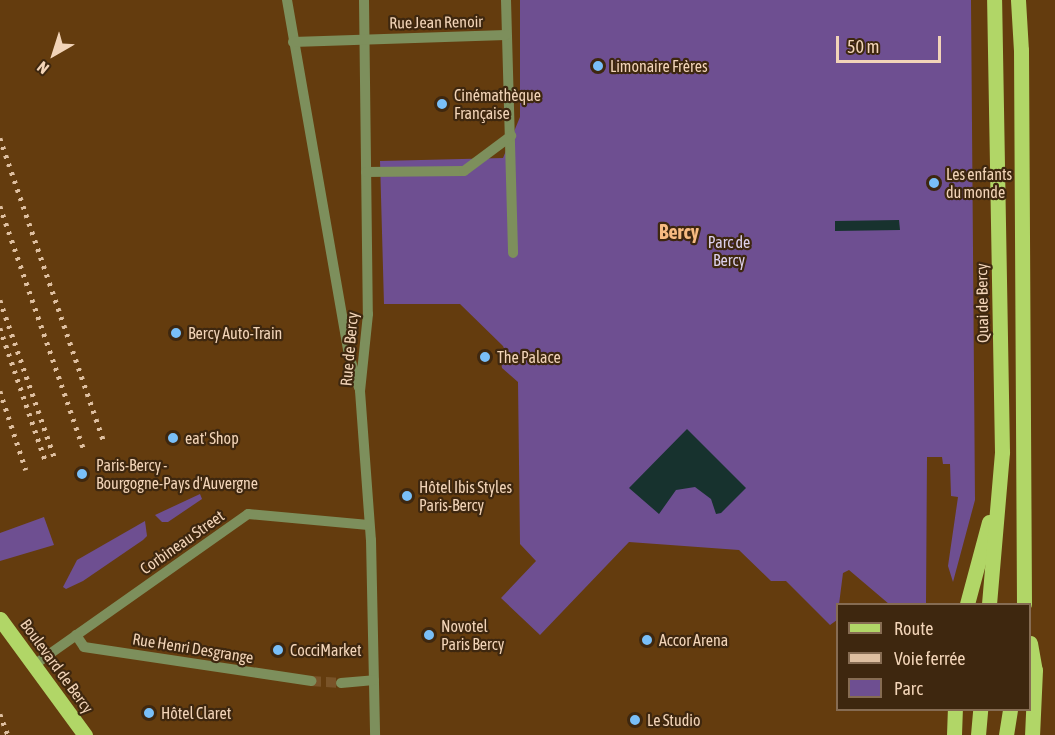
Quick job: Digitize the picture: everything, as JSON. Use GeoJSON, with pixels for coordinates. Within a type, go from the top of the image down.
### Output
{"type":"FeatureCollection","features":[{"type":"Feature","properties":{"kind":"main road","name":"Quai de Bercy"},"geometry":{"type":"LineString","coordinates":[[989,603],[1002,452],[997,17],[992,0]]}},
{"type":"Feature","properties":{"kind":"main road"},"geometry":{"type":"LineString","coordinates":[[1018,0],[1021,50],[1024,603]]}},
{"type":"Feature","properties":{"kind":"main road"},"geometry":{"type":"LineString","coordinates":[[967,603],[999,484]]}},
{"type":"Feature","properties":{"kind":"main road","name":"Boulevard de Bercy"},"geometry":{"type":"LineString","coordinates":[[0,619],[85,735]]}},
{"type":"Feature","properties":{"kind":"main road"},"geometry":{"type":"LineString","coordinates":[[1031,652],[1035,670],[1032,735]]}},
{"type":"Feature","properties":{"kind":"main road"},"geometry":{"type":"LineString","coordinates":[[954,735],[955,711]]}},
{"type":"Feature","properties":{"kind":"main road"},"geometry":{"type":"LineString","coordinates":[[978,735],[980,711]]}},
{"type":"Feature","properties":{"kind":"main road"},"geometry":{"type":"LineString","coordinates":[[1006,735],[1010,711]]}},
{"type":"Feature","properties":{"kind":"street"},"geometry":{"type":"LineString","coordinates":[[287,0],[349,355],[360,392]]}},
{"type":"Feature","properties":{"kind":"street","name":"Rue de Bercy"},"geometry":{"type":"LineString","coordinates":[[364,0],[368,314],[360,392],[368,525],[375,735]]}},
{"type":"Feature","properties":{"kind":"street"},"geometry":{"type":"LineString","coordinates":[[506,0],[513,253]]}},
{"type":"Feature","properties":{"kind":"street","name":"Rue Jean Renoir"},"geometry":{"type":"LineString","coordinates":[[366,38],[506,35]]}},
{"type":"Feature","properties":{"kind":"street"},"geometry":{"type":"LineString","coordinates":[[294,42],[366,38]]}},
{"type":"Feature","properties":{"kind":"street"},"geometry":{"type":"LineString","coordinates":[[366,172],[464,171],[511,136]]}},
{"type":"Feature","properties":{"kind":"street","name":"Corbineau Street"},"geometry":{"type":"LineString","coordinates":[[34,665],[248,514],[368,525]]}},
{"type":"Feature","properties":{"kind":"street","name":"Rue Henri Desgrange"},"geometry":{"type":"LineString","coordinates":[[76,635],[84,647],[311,681]]}},
{"type":"Feature","properties":{"kind":"street"},"geometry":{"type":"LineString","coordinates":[[341,683],[374,680]]}},
{"type":"Feature","properties":{"kind":"green space","name":"Parc de Bercy"},"geometry":{"type":"Polygon","coordinates":[[[520,0],[971,0],[975,500],[953,582],[948,566],[958,497],[951,496],[950,464],[943,464],[942,457],[927,457],[926,603],[888,603],[849,570],[843,573],[839,603],[836,603],[836,621],[830,625],[786,581],[771,581],[739,550],[629,542],[540,635],[501,598],[536,561],[520,544],[518,382],[502,368],[501,362],[510,362],[503,346],[460,304],[384,304],[380,161],[503,158],[520,117],[520,0]]]}},
{"type":"Feature","properties":{"kind":"green space"},"geometry":{"type":"Polygon","coordinates":[[[200,494],[202,499],[168,522],[162,522],[155,515],[200,494]]]}},
{"type":"Feature","properties":{"kind":"green space"},"geometry":{"type":"Polygon","coordinates":[[[44,517],[54,545],[0,561],[0,533],[44,517]]]}},
{"type":"Feature","properties":{"kind":"green space"},"geometry":{"type":"Polygon","coordinates":[[[145,521],[147,536],[143,540],[83,581],[66,589],[63,587],[77,560],[145,521]]]}},
{"type":"Feature","properties":{"kind":"water"},"geometry":{"type":"Polygon","coordinates":[[[899,220],[900,230],[835,231],[835,221],[899,220]]]}},
{"type":"Feature","properties":{"kind":"water"},"geometry":{"type":"Polygon","coordinates":[[[687,429],[746,488],[721,513],[716,514],[711,499],[695,487],[676,490],[659,514],[629,488],[687,429]]]}},
{"type":"Feature","properties":{"kind":"tunnel"},"geometry":{"type":"LineString","coordinates":[[311,681],[341,683]]}},
{"type":"Feature","properties":{"kind":"railway"},"geometry":{"type":"LineString","coordinates":[[0,138],[104,441]]}},
{"type":"Feature","properties":{"kind":"railway"},"geometry":{"type":"LineString","coordinates":[[0,206],[84,450]]}},
{"type":"Feature","properties":{"kind":"railway"},"geometry":{"type":"LineString","coordinates":[[0,300],[55,459]]}},
{"type":"Feature","properties":{"kind":"railway"},"geometry":{"type":"LineString","coordinates":[[0,328],[46,462]]}},
{"type":"Feature","properties":{"kind":"railway"},"geometry":{"type":"LineString","coordinates":[[0,391],[26,470]]}},
{"type":"Feature","properties":{"kind":"railway"},"geometry":{"type":"LineString","coordinates":[[0,714],[8,735]]}},
{"type":"Feature","properties":{"kind":"place","name":"Limonaire Frères"},"geometry":{"type":"Point","coordinates":[598,66]}},
{"type":"Feature","properties":{"kind":"place","name":"Cinémathèque Française"},"geometry":{"type":"Point","coordinates":[442,104]}},
{"type":"Feature","properties":{"kind":"place","name":"Les enfants du monde"},"geometry":{"type":"Point","coordinates":[934,183]}},
{"type":"Feature","properties":{"kind":"place","name":"Bercy Auto-Train"},"geometry":{"type":"Point","coordinates":[176,333]}},
{"type":"Feature","properties":{"kind":"place","name":"The Palace"},"geometry":{"type":"Point","coordinates":[485,357]}},
{"type":"Feature","properties":{"kind":"place","name":"eat' Shop"},"geometry":{"type":"Point","coordinates":[173,438]}},
{"type":"Feature","properties":{"kind":"place","name":"Paris-Bercy - Bourgogne-Pays d'Auvergne"},"geometry":{"type":"Point","coordinates":[82,474]}},
{"type":"Feature","properties":{"kind":"place","name":"Hôtel Ibis Styles Paris-Bercy"},"geometry":{"type":"Point","coordinates":[407,496]}},
{"type":"Feature","properties":{"kind":"place","name":"Novotel Paris Bercy"},"geometry":{"type":"Point","coordinates":[429,635]}},
{"type":"Feature","properties":{"kind":"place","name":"Accor Arena"},"geometry":{"type":"Point","coordinates":[647,640]}},
{"type":"Feature","properties":{"kind":"place","name":"CocciMarket"},"geometry":{"type":"Point","coordinates":[278,650]}},
{"type":"Feature","properties":{"kind":"place","name":"Hôtel Claret"},"geometry":{"type":"Point","coordinates":[149,713]}},
{"type":"Feature","properties":{"kind":"place","name":"Le Studio"},"geometry":{"type":"Point","coordinates":[635,720]}},
{"type":"Feature","properties":{"kind":"district","name":"Bercy"},"geometry":{"type":"Point","coordinates":[679,231]}}]}
